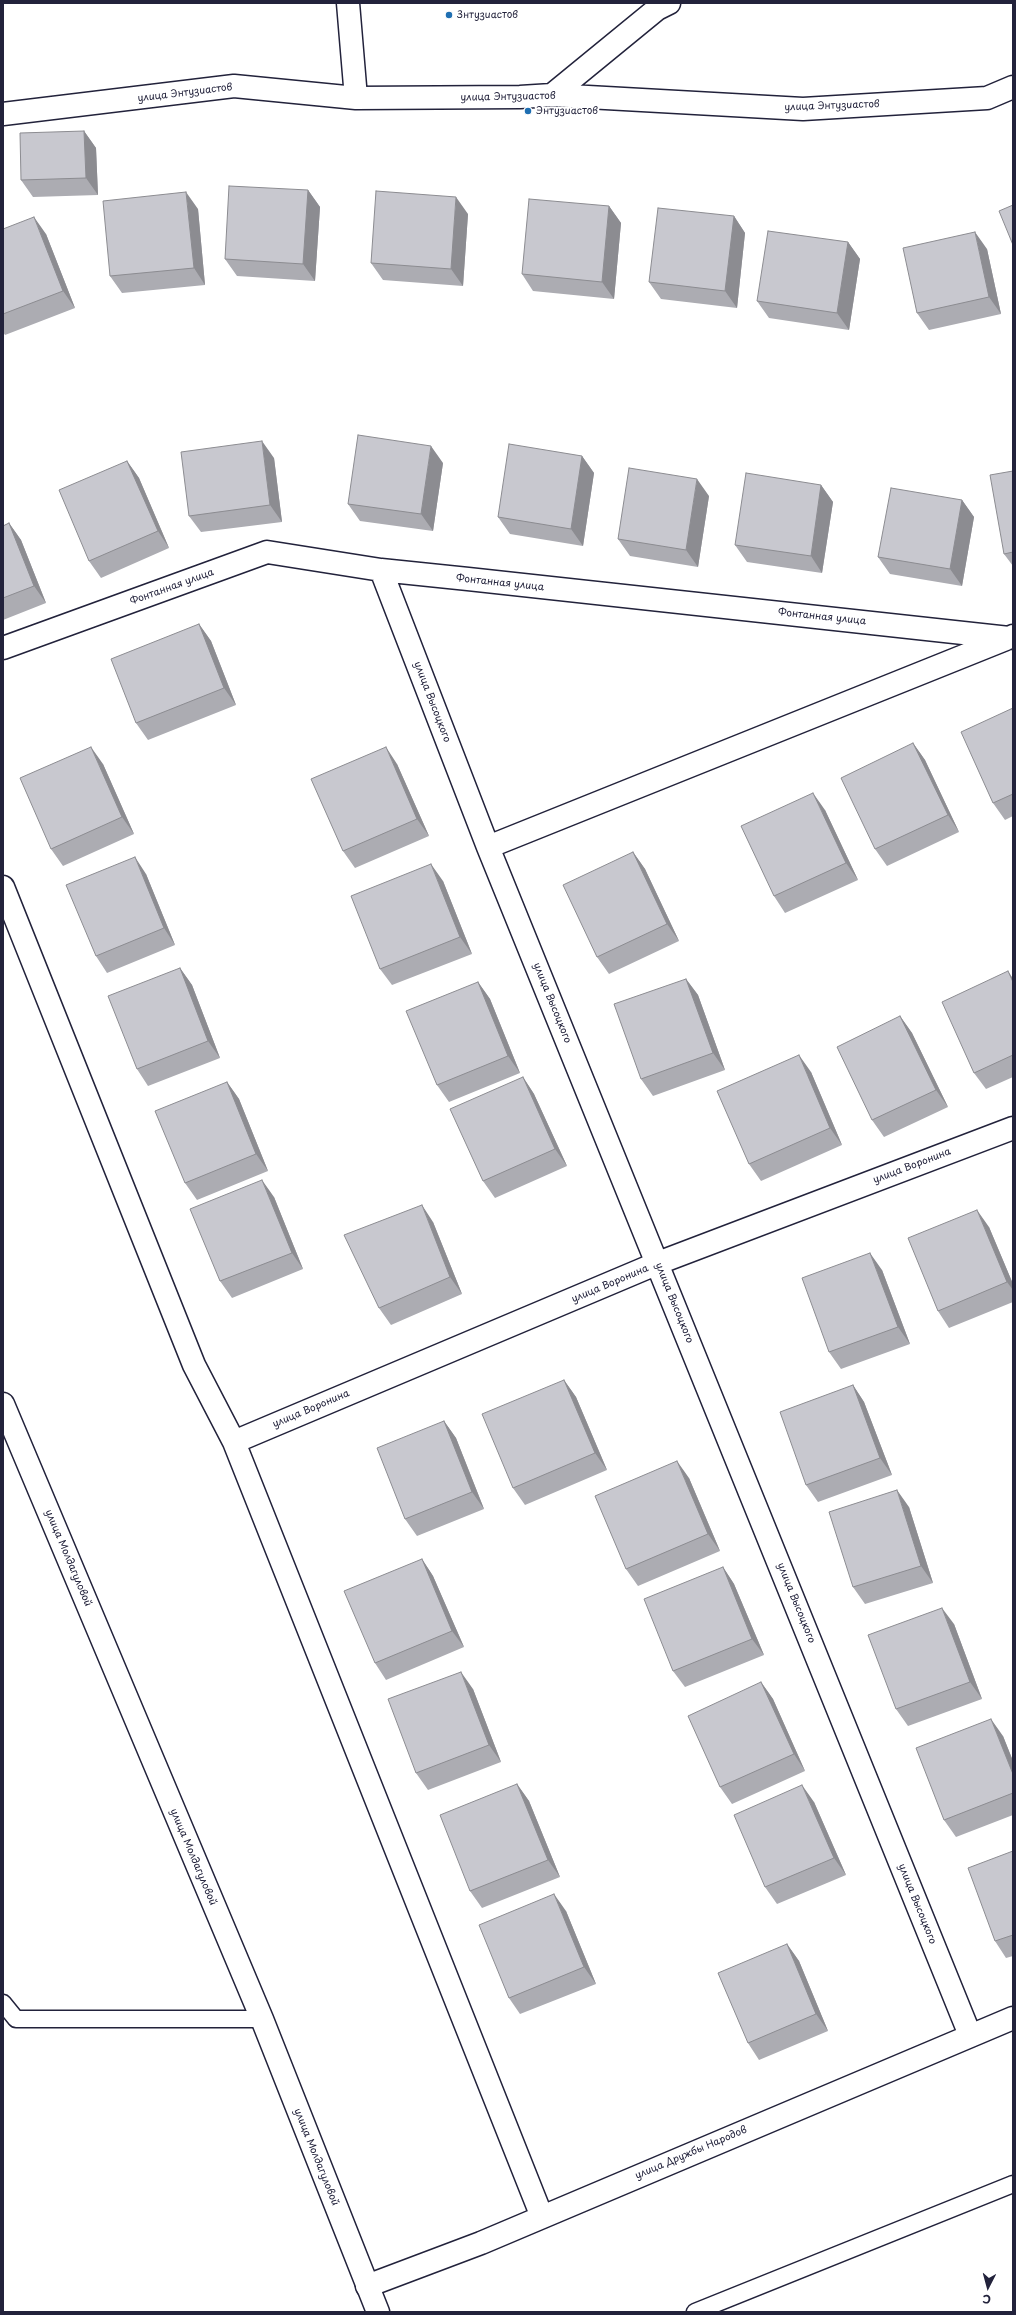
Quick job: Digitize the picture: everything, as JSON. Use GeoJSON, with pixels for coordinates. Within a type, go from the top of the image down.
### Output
{"type":"FeatureCollection","features":[{"type":"Feature","properties":{"kind":"street"},"geometry":{"type":"LineString","coordinates":[[348,3],[356,98]]}},
{"type":"Feature","properties":{"kind":"street"},"geometry":{"type":"LineString","coordinates":[[552,95],[657,9],[669,3]]}},
{"type":"Feature","properties":{"kind":"street","name":"улица Энтузиастов"},"geometry":{"type":"LineString","coordinates":[[3,114],[234,86],[356,98],[512,98],[552,95],[803,109],[987,98],[1013,87]]}},
{"type":"Feature","properties":{"kind":"street","name":"Фонтанная улица"},"geometry":{"type":"LineString","coordinates":[[3,648],[267,552],[381,570],[1011,637]]}},
{"type":"Feature","properties":{"kind":"street","name":"улица Высоцкого"},"geometry":{"type":"LineString","coordinates":[[381,570],[488,847],[970,2035]]}},
{"type":"Feature","properties":{"kind":"street"},"geometry":{"type":"LineString","coordinates":[[488,847],[1011,637]]}},
{"type":"Feature","properties":{"kind":"street"},"geometry":{"type":"LineString","coordinates":[[3,887],[194,1365],[234,1442],[542,2217]]}},
{"type":"Feature","properties":{"kind":"street","name":"улица Воронина"},"geometry":{"type":"LineString","coordinates":[[234,1442],[658,1263],[1013,1128]]}},
{"type":"Feature","properties":{"kind":"street","name":"улица Молдагуловой"},"geometry":{"type":"LineString","coordinates":[[3,1404],[262,2020],[378,2312]]}},
{"type":"Feature","properties":{"kind":"street","name":"улица Дружбы Народов"},"geometry":{"type":"LineString","coordinates":[[367,2286],[481,2243],[1013,2018]]}},
{"type":"Feature","properties":{"kind":"lane"},"geometry":{"type":"LineString","coordinates":[[3,2003],[16,2018],[262,2020]]}},
{"type":"Feature","properties":{"kind":"lane"},"geometry":{"type":"LineString","coordinates":[[694,2312],[1013,2184]]}},
{"type":"Feature","properties":{"kind":"building"},"geometry":{"type":"Polygon","coordinates":[[[84,131],[86,178],[21,180],[20,133],[84,131]]]}},
{"type":"Feature","properties":{"kind":"building"},"geometry":{"type":"Polygon","coordinates":[[[229,186],[308,190],[303,264],[225,259],[229,186]]]}},
{"type":"Feature","properties":{"kind":"building"},"geometry":{"type":"Polygon","coordinates":[[[376,191],[456,197],[451,269],[371,263],[376,191]]]}},
{"type":"Feature","properties":{"kind":"building"},"geometry":{"type":"Polygon","coordinates":[[[186,192],[194,268],[110,276],[103,201],[186,192]]]}},
{"type":"Feature","properties":{"kind":"building"},"geometry":{"type":"Polygon","coordinates":[[[529,199],[609,206],[602,282],[522,274],[529,199]]]}},
{"type":"Feature","properties":{"kind":"building"},"geometry":{"type":"Polygon","coordinates":[[[1013,205],[1013,245],[999,211],[1013,205]]]}},
{"type":"Feature","properties":{"kind":"building"},"geometry":{"type":"Polygon","coordinates":[[[658,208],[734,216],[725,291],[649,282],[658,208]]]}},
{"type":"Feature","properties":{"kind":"building"},"geometry":{"type":"Polygon","coordinates":[[[34,217],[63,291],[3,314],[3,229],[34,217]]]}},
{"type":"Feature","properties":{"kind":"building"},"geometry":{"type":"Polygon","coordinates":[[[768,231],[848,242],[837,313],[757,301],[768,231]]]}},
{"type":"Feature","properties":{"kind":"building"},"geometry":{"type":"Polygon","coordinates":[[[975,232],[989,297],[917,313],[903,248],[975,232]]]}},
{"type":"Feature","properties":{"kind":"building"},"geometry":{"type":"Polygon","coordinates":[[[358,435],[431,446],[421,514],[348,504],[358,435]]]}},
{"type":"Feature","properties":{"kind":"building"},"geometry":{"type":"Polygon","coordinates":[[[262,441],[270,505],[189,516],[181,452],[262,441]]]}},
{"type":"Feature","properties":{"kind":"building"},"geometry":{"type":"Polygon","coordinates":[[[509,444],[582,456],[571,529],[498,517],[509,444]]]}},
{"type":"Feature","properties":{"kind":"building"},"geometry":{"type":"Polygon","coordinates":[[[127,461],[158,531],[89,561],[59,490],[127,461]]]}},
{"type":"Feature","properties":{"kind":"building"},"geometry":{"type":"Polygon","coordinates":[[[629,468],[697,479],[686,550],[618,539],[629,468]]]}},
{"type":"Feature","properties":{"kind":"building"},"geometry":{"type":"Polygon","coordinates":[[[1013,471],[1013,552],[1004,554],[990,475],[1013,471]]]}},
{"type":"Feature","properties":{"kind":"building"},"geometry":{"type":"Polygon","coordinates":[[[746,473],[821,485],[811,556],[735,545],[746,473]]]}},
{"type":"Feature","properties":{"kind":"building"},"geometry":{"type":"Polygon","coordinates":[[[891,488],[962,500],[950,569],[878,557],[891,488]]]}},
{"type":"Feature","properties":{"kind":"building"},"geometry":{"type":"Polygon","coordinates":[[[9,523],[34,586],[3,598],[3,526],[9,523]]]}},
{"type":"Feature","properties":{"kind":"building"},"geometry":{"type":"Polygon","coordinates":[[[199,624],[224,688],[136,723],[111,659],[199,624]]]}},
{"type":"Feature","properties":{"kind":"building"},"geometry":{"type":"Polygon","coordinates":[[[1013,708],[1013,794],[993,803],[961,732],[1013,708]]]}},
{"type":"Feature","properties":{"kind":"building"},"geometry":{"type":"Polygon","coordinates":[[[913,743],[948,815],[875,849],[841,778],[913,743]]]}},
{"type":"Feature","properties":{"kind":"building"},"geometry":{"type":"Polygon","coordinates":[[[91,747],[122,817],[51,849],[20,778],[91,747]]]}},
{"type":"Feature","properties":{"kind":"building"},"geometry":{"type":"Polygon","coordinates":[[[386,747],[417,819],[343,851],[311,779],[386,747]]]}},
{"type":"Feature","properties":{"kind":"building"},"geometry":{"type":"Polygon","coordinates":[[[813,793],[846,863],[774,896],[741,826],[813,793]]]}},
{"type":"Feature","properties":{"kind":"building"},"geometry":{"type":"Polygon","coordinates":[[[633,852],[667,924],[597,957],[563,885],[633,852]]]}},
{"type":"Feature","properties":{"kind":"building"},"geometry":{"type":"Polygon","coordinates":[[[135,857],[164,928],[96,956],[66,885],[135,857]]]}},
{"type":"Feature","properties":{"kind":"building"},"geometry":{"type":"Polygon","coordinates":[[[431,864],[460,937],[380,969],[351,896],[431,864]]]}},
{"type":"Feature","properties":{"kind":"building"},"geometry":{"type":"Polygon","coordinates":[[[180,968],[208,1041],[137,1069],[108,996],[180,968]]]}},
{"type":"Feature","properties":{"kind":"building"},"geometry":{"type":"Polygon","coordinates":[[[1008,971],[1013,982],[1013,1055],[974,1073],[942,1002],[1008,971]]]}},
{"type":"Feature","properties":{"kind":"building"},"geometry":{"type":"Polygon","coordinates":[[[686,979],[713,1053],[641,1079],[614,1004],[686,979]]]}},
{"type":"Feature","properties":{"kind":"building"},"geometry":{"type":"Polygon","coordinates":[[[478,982],[508,1056],[437,1085],[406,1011],[478,982]]]}},
{"type":"Feature","properties":{"kind":"building"},"geometry":{"type":"Polygon","coordinates":[[[900,1016],[936,1090],[872,1120],[837,1047],[900,1016]]]}},
{"type":"Feature","properties":{"kind":"building"},"geometry":{"type":"Polygon","coordinates":[[[799,1055],[830,1128],[749,1164],[717,1091],[799,1055]]]}},
{"type":"Feature","properties":{"kind":"building"},"geometry":{"type":"Polygon","coordinates":[[[523,1077],[555,1149],[483,1181],[450,1109],[523,1077]]]}},
{"type":"Feature","properties":{"kind":"building"},"geometry":{"type":"Polygon","coordinates":[[[227,1082],[256,1154],[185,1183],[155,1111],[227,1082]]]}},
{"type":"Feature","properties":{"kind":"building"},"geometry":{"type":"Polygon","coordinates":[[[262,1180],[292,1253],[220,1281],[190,1209],[262,1180]]]}},
{"type":"Feature","properties":{"kind":"building"},"geometry":{"type":"Polygon","coordinates":[[[422,1205],[450,1277],[379,1308],[344,1235],[422,1205]]]}},
{"type":"Feature","properties":{"kind":"building"},"geometry":{"type":"Polygon","coordinates":[[[977,1210],[1007,1282],[938,1311],[908,1238],[977,1210]]]}},
{"type":"Feature","properties":{"kind":"building"},"geometry":{"type":"Polygon","coordinates":[[[870,1253],[898,1327],[829,1352],[802,1278],[870,1253]]]}},
{"type":"Feature","properties":{"kind":"building"},"geometry":{"type":"Polygon","coordinates":[[[564,1380],[595,1453],[513,1488],[482,1414],[564,1380]]]}},
{"type":"Feature","properties":{"kind":"building"},"geometry":{"type":"Polygon","coordinates":[[[853,1385],[880,1458],[806,1485],[780,1412],[853,1385]]]}},
{"type":"Feature","properties":{"kind":"building"},"geometry":{"type":"Polygon","coordinates":[[[444,1421],[472,1492],[405,1519],[377,1448],[444,1421]]]}},
{"type":"Feature","properties":{"kind":"building"},"geometry":{"type":"Polygon","coordinates":[[[677,1461],[708,1534],[626,1569],[595,1496],[677,1461]]]}},
{"type":"Feature","properties":{"kind":"building"},"geometry":{"type":"Polygon","coordinates":[[[897,1490],[921,1566],[853,1587],[829,1512],[897,1490]]]}},
{"type":"Feature","properties":{"kind":"building"},"geometry":{"type":"Polygon","coordinates":[[[422,1559],[452,1631],[375,1663],[344,1591],[422,1559]]]}},
{"type":"Feature","properties":{"kind":"building"},"geometry":{"type":"Polygon","coordinates":[[[723,1567],[752,1639],[673,1671],[644,1599],[723,1567]]]}},
{"type":"Feature","properties":{"kind":"building"},"geometry":{"type":"Polygon","coordinates":[[[942,1608],[970,1682],[896,1709],[868,1635],[942,1608]]]}},
{"type":"Feature","properties":{"kind":"building"},"geometry":{"type":"Polygon","coordinates":[[[461,1672],[489,1745],[416,1773],[388,1699],[461,1672]]]}},
{"type":"Feature","properties":{"kind":"building"},"geometry":{"type":"Polygon","coordinates":[[[761,1682],[794,1754],[720,1787],[688,1716],[761,1682]]]}},
{"type":"Feature","properties":{"kind":"building"},"geometry":{"type":"Polygon","coordinates":[[[991,1719],[1013,1774],[1013,1793],[944,1820],[916,1748],[991,1719]]]}},
{"type":"Feature","properties":{"kind":"building"},"geometry":{"type":"Polygon","coordinates":[[[517,1784],[548,1860],[470,1891],[440,1815],[517,1784]]]}},
{"type":"Feature","properties":{"kind":"building"},"geometry":{"type":"Polygon","coordinates":[[[802,1785],[834,1858],[765,1887],[734,1815],[802,1785]]]}},
{"type":"Feature","properties":{"kind":"building"},"geometry":{"type":"Polygon","coordinates":[[[1013,1851],[1013,1935],[995,1941],[968,1868],[1013,1851]]]}},
{"type":"Feature","properties":{"kind":"building"},"geometry":{"type":"Polygon","coordinates":[[[554,1894],[584,1967],[509,1998],[479,1925],[554,1894]]]}},
{"type":"Feature","properties":{"kind":"building"},"geometry":{"type":"Polygon","coordinates":[[[787,1944],[816,2014],[748,2043],[718,1973],[787,1944]]]}},
{"type":"Feature","properties":{"kind":"place","name":"Знтузиастов"},"geometry":{"type":"Point","coordinates":[449,15]}},
{"type":"Feature","properties":{"kind":"place","name":"Энтузиастов"},"geometry":{"type":"Point","coordinates":[528,111]}}]}
